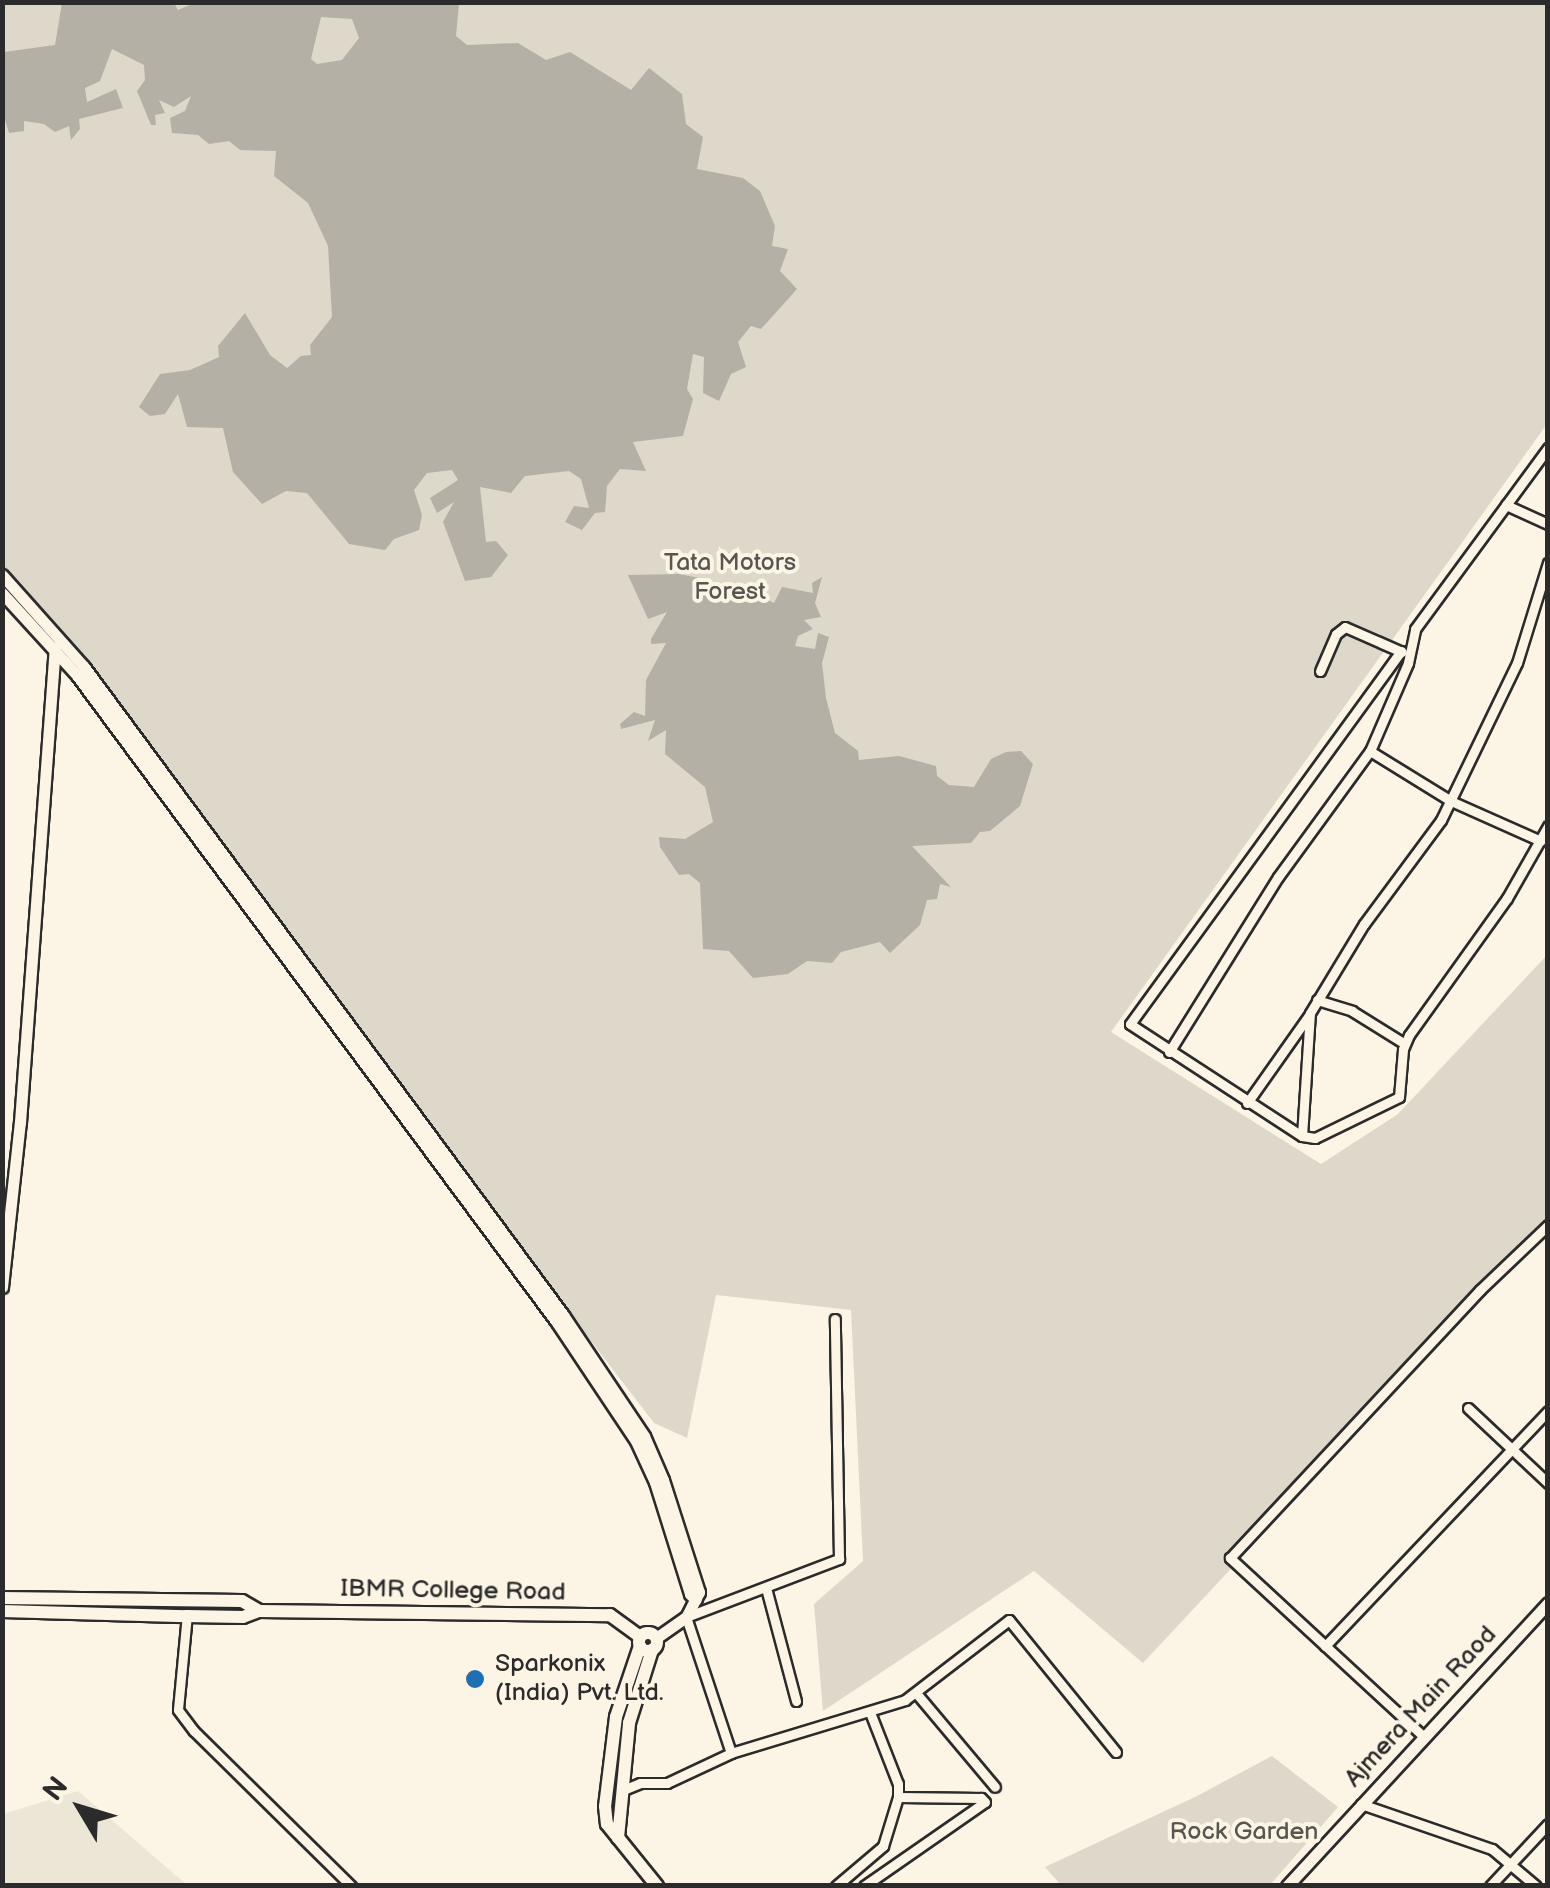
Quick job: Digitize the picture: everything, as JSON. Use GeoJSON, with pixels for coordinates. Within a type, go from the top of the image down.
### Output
{"type":"FeatureCollection","features":[{"type":"Feature","properties":{"kind":"main road"},"geometry":{"type":"LineString","coordinates":[[2,576],[57,633],[644,1436],[664,1480],[699,1592],[686,1617],[647,1643],[616,1716],[606,1770],[607,1824],[656,1886]]}},
{"type":"Feature","properties":{"kind":"main road"},"geometry":{"type":"LineString","coordinates":[[2,593],[55,648],[345,1028]]}},
{"type":"Feature","properties":{"kind":"main road"},"geometry":{"type":"LineString","coordinates":[[2,1287],[20,1122],[57,633]]}},
{"type":"Feature","properties":{"kind":"main road","name":"IBMR College Road"},"geometry":{"type":"LineString","coordinates":[[2,1598],[242,1616],[259,1611],[610,1616],[647,1643]]}},
{"type":"Feature","properties":{"kind":"main road","name":"Ajmera Main Raod"},"geometry":{"type":"LineString","coordinates":[[1287,1886],[1548,1603]]}},
{"type":"Feature","properties":{"kind":"main road","name":"IBMR College Road"},"geometry":{"type":"LineString","coordinates":[[2,1611],[187,1609]]}},
{"type":"Feature","properties":{"kind":"main road"},"geometry":{"type":"LineString","coordinates":[[618,1838],[630,1722],[647,1643]]}},
{"type":"Feature","properties":{"kind":"street"},"geometry":{"type":"LineString","coordinates":[[1169,1052],[1278,877],[1370,751],[1415,629],[1548,448]]}},
{"type":"Feature","properties":{"kind":"street"},"geometry":{"type":"LineString","coordinates":[[1506,505],[1548,524]]}},
{"type":"Feature","properties":{"kind":"street"},"geometry":{"type":"LineString","coordinates":[[1248,1102],[1310,1013],[1364,924],[1426,844],[1450,801],[1516,664],[1548,563]]}},
{"type":"Feature","properties":{"kind":"street"},"geometry":{"type":"LineString","coordinates":[[1320,671],[1336,634],[1345,628],[1405,653]]}},
{"type":"Feature","properties":{"kind":"street"},"geometry":{"type":"LineString","coordinates":[[1405,653],[1130,1024],[1302,1136],[1315,1138],[1399,1097],[1405,1044],[1507,898],[1548,826]]}},
{"type":"Feature","properties":{"kind":"street"},"geometry":{"type":"LineString","coordinates":[[1370,751],[1450,801],[1543,840]]}},
{"type":"Feature","properties":{"kind":"street"},"geometry":{"type":"LineString","coordinates":[[1317,1000],[1352,1011],[1405,1044]]}},
{"type":"Feature","properties":{"kind":"street"},"geometry":{"type":"LineString","coordinates":[[1302,1136],[1310,1013]]}},
{"type":"Feature","properties":{"kind":"street"},"geometry":{"type":"LineString","coordinates":[[1423,1736],[1230,1558],[1480,1290],[1548,1225]]}},
{"type":"Feature","properties":{"kind":"street"},"geometry":{"type":"LineString","coordinates":[[731,1753],[686,1617],[833,1564],[842,1552],[835,1319]]}},
{"type":"Feature","properties":{"kind":"street"},"geometry":{"type":"LineString","coordinates":[[1468,1408],[1548,1483]]}},
{"type":"Feature","properties":{"kind":"street"},"geometry":{"type":"LineString","coordinates":[[1325,1646],[1548,1411]]}},
{"type":"Feature","properties":{"kind":"street"},"geometry":{"type":"LineString","coordinates":[[766,1588],[796,1700]]}},
{"type":"Feature","properties":{"kind":"street"},"geometry":{"type":"LineString","coordinates":[[187,1609],[178,1710],[194,1731],[351,1886]]}},
{"type":"Feature","properties":{"kind":"street"},"geometry":{"type":"LineString","coordinates":[[623,1790],[640,1783],[667,1783],[731,1753],[918,1694],[1009,1620],[1116,1752]]}},
{"type":"Feature","properties":{"kind":"street"},"geometry":{"type":"LineString","coordinates":[[918,1694],[995,1787]]}},
{"type":"Feature","properties":{"kind":"street"},"geometry":{"type":"LineString","coordinates":[[836,1886],[883,1846],[898,1797],[898,1784],[870,1712]]}},
{"type":"Feature","properties":{"kind":"street"},"geometry":{"type":"LineString","coordinates":[[864,1886],[986,1802],[981,1798],[898,1797]]}},
{"type":"Feature","properties":{"kind":"street"},"geometry":{"type":"LineString","coordinates":[[1361,1804],[1472,1840],[1512,1863],[1536,1886]]}},
{"type":"Feature","properties":{"kind":"street"},"geometry":{"type":"LineString","coordinates":[[1490,1886],[1548,1824]]}},
{"type":"Feature","properties":{"kind":"shaded area"},"geometry":{"type":"Polygon","coordinates":[[[197,2],[459,3],[456,36],[467,45],[518,43],[546,60],[570,52],[631,90],[649,68],[682,94],[686,124],[703,137],[697,169],[743,178],[760,191],[775,226],[772,246],[788,249],[780,271],[797,289],[761,329],[751,326],[738,342],[746,367],[731,374],[719,401],[703,393],[704,357],[693,354],[687,389],[693,399],[683,436],[633,442],[646,471],[620,469],[607,486],[605,512],[595,513],[582,530],[565,522],[574,506],[589,508],[581,479],[569,471],[525,476],[511,493],[480,487],[486,542],[496,541],[508,555],[491,577],[465,581],[443,522],[454,502],[437,513],[430,498],[458,480],[452,470],[427,473],[414,490],[422,515],[419,530],[394,539],[385,550],[349,544],[307,493],[286,491],[262,504],[233,472],[223,428],[187,427],[178,394],[165,414],[150,416],[139,407],[160,374],[190,370],[219,357],[218,346],[245,313],[270,355],[287,368],[301,356],[311,355],[310,345],[332,317],[328,246],[308,203],[274,176],[276,151],[240,150],[229,141],[209,144],[198,135],[172,133],[170,118],[185,111],[191,96],[174,107],[159,100],[165,113],[155,115],[156,125],[151,125],[137,91],[145,80],[144,65],[112,49],[100,81],[85,88],[87,102],[116,89],[123,108],[79,119],[80,129],[71,140],[69,126],[55,132],[44,124],[24,121],[24,131],[9,133],[3,113],[4,52],[55,45],[62,3],[174,3],[178,10],[197,2]],[[321,17],[311,59],[317,64],[342,60],[359,38],[352,19],[321,17]]]}},
{"type":"Feature","properties":{"kind":"shaded area"},"geometry":{"type":"Polygon","coordinates":[[[679,574],[710,580],[721,589],[741,587],[774,603],[782,587],[813,593],[812,583],[822,577],[815,603],[821,617],[804,620],[813,629],[798,636],[795,646],[815,649],[818,633],[829,637],[822,663],[826,698],[835,733],[858,751],[859,760],[899,756],[936,766],[937,776],[949,785],[974,787],[991,759],[1006,752],[1021,751],[1033,764],[1020,806],[990,831],[980,832],[971,843],[912,846],[951,887],[940,884],[937,899],[927,900],[920,925],[890,953],[880,942],[841,952],[832,963],[807,961],[788,974],[753,978],[729,951],[703,949],[700,883],[689,874],[679,875],[660,847],[659,837],[685,839],[713,822],[705,787],[665,754],[666,730],[648,741],[655,720],[621,729],[620,724],[634,712],[645,716],[646,680],[666,643],[651,644],[651,639],[667,612],[648,619],[628,575],[679,574]]]}},
{"type":"Feature","properties":{"kind":"shaded area"},"geometry":{"type":"Polygon","coordinates":[[[78,1791],[187,1885],[3,1885],[3,1814],[78,1791]]]}},
{"type":"Feature","properties":{"kind":"green space","name":"Tata Motors Forest"},"geometry":{"type":"Polygon","coordinates":[[[3,3],[1547,3],[1547,424],[1111,1032],[1321,1164],[1398,1114],[1547,955],[1547,1230],[1143,1663],[1034,1571],[823,1711],[814,1604],[863,1561],[851,1310],[716,1295],[687,1438],[654,1423],[3,576],[3,3]]]}},
{"type":"Feature","properties":{"kind":"green space","name":"Rock Garden"},"geometry":{"type":"Polygon","coordinates":[[[1272,1756],[1338,1807],[1270,1885],[1061,1885],[1045,1867],[1197,1796],[1272,1756]]]}},
{"type":"Feature","properties":{"kind":"place","name":"Sparkonix (India) Pvt. Ltd."},"geometry":{"type":"Point","coordinates":[475,1679]}}]}
